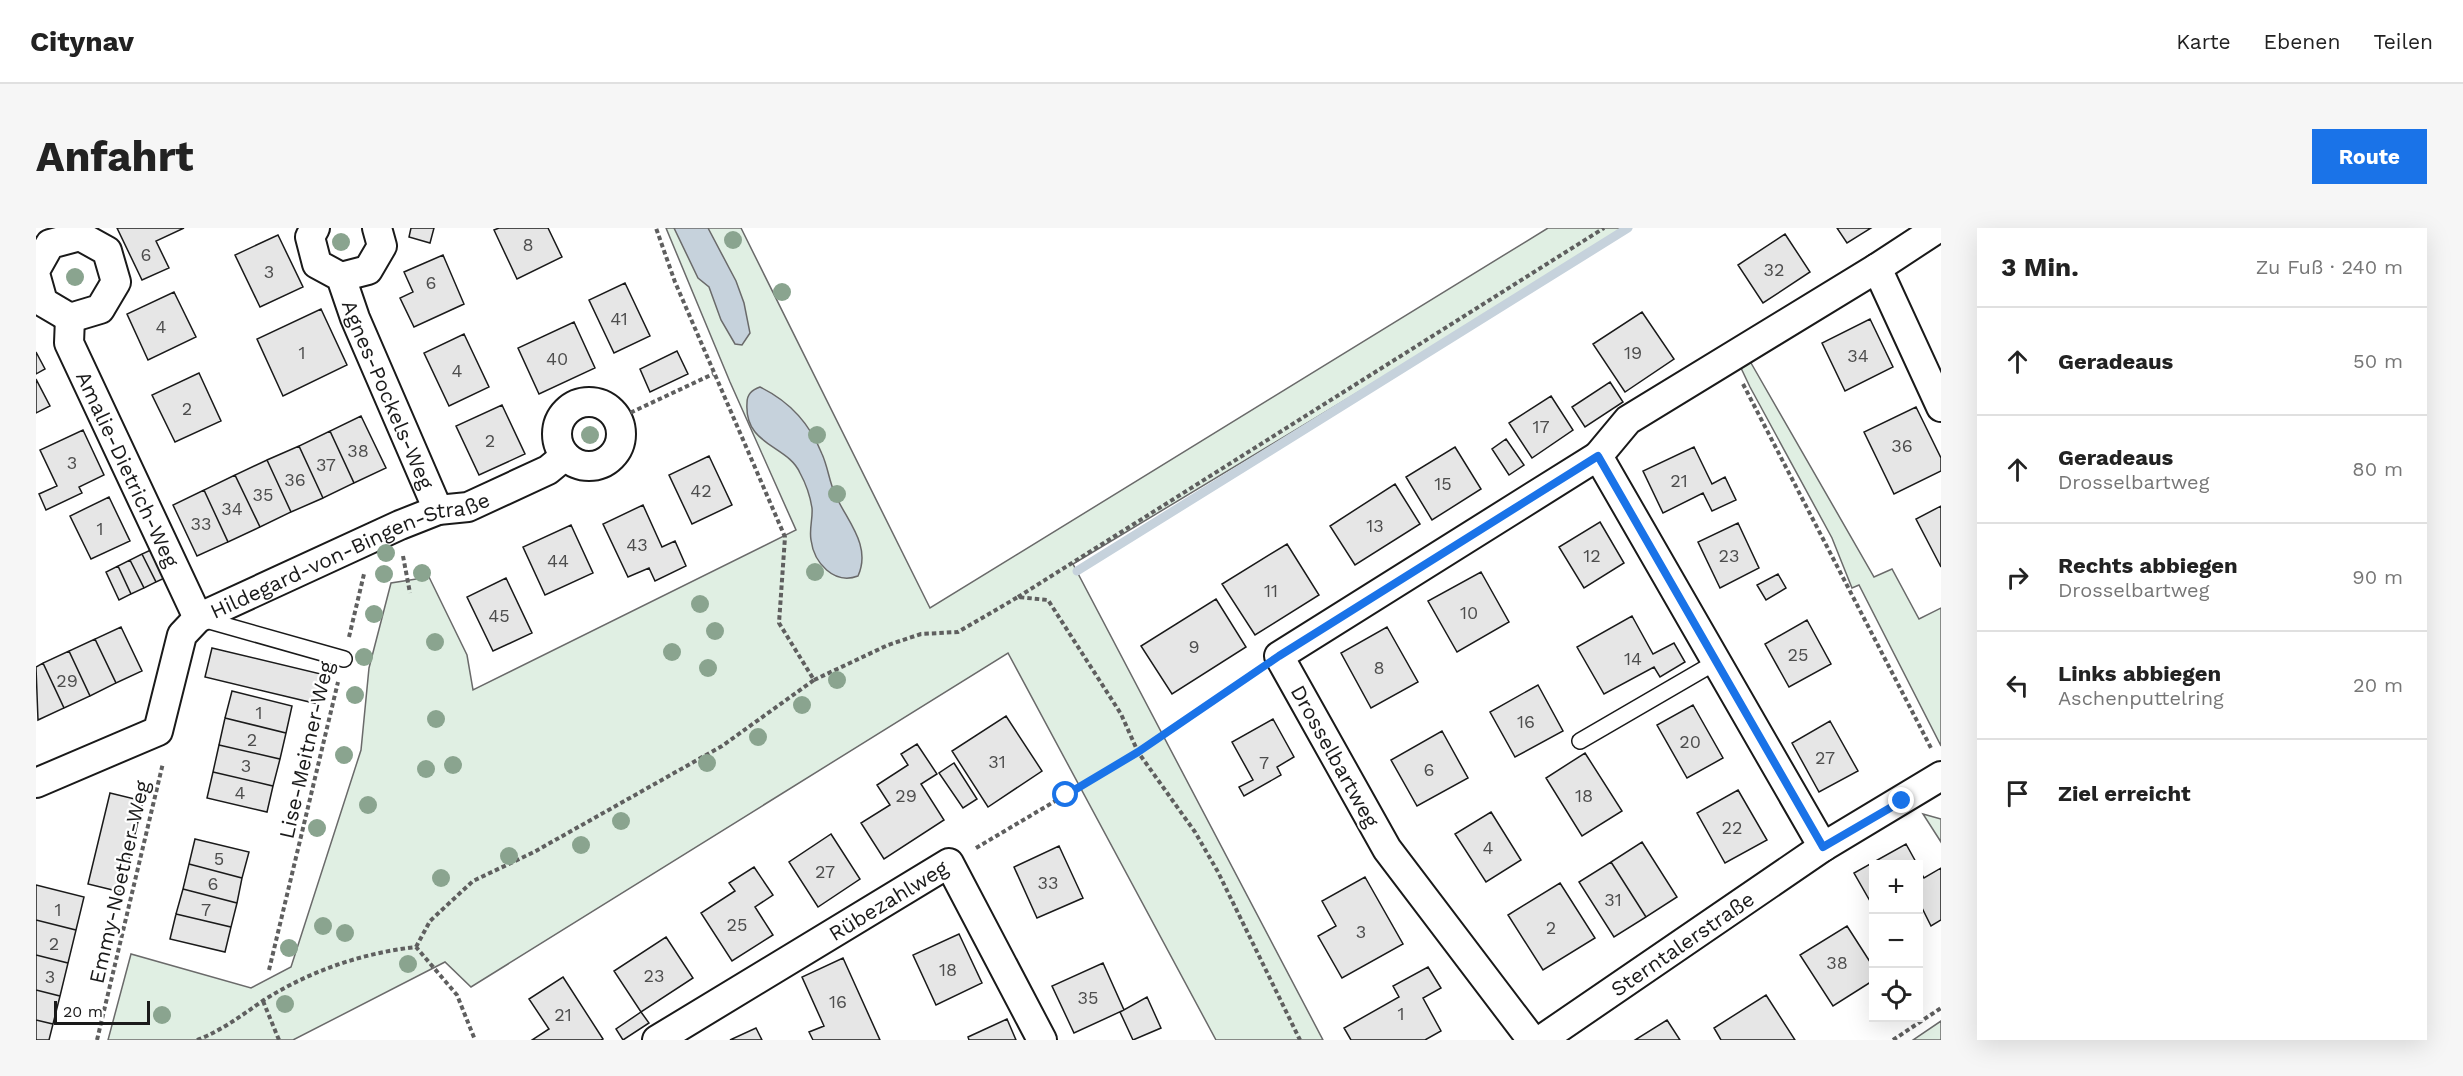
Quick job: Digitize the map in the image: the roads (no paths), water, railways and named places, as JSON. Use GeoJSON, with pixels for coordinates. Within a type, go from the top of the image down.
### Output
{"type":"FeatureCollection","features":[{"type":"Feature","properties":{"kind":"street","name":"Agnes-Pockels-Weg"},"geometry":{"type":"LineString","coordinates":[[315,228],[310,237],[317,264],[341,277],[355,318],[438,510]]}},
{"type":"Feature","properties":{"kind":"street","name":"Agnes-Pockels-Weg"},"geometry":{"type":"LineString","coordinates":[[341,277],[368,270],[382,246],[377,228]]}},
{"type":"Feature","properties":{"kind":"street"},"geometry":{"type":"LineString","coordinates":[[1823,847],[1598,456],[1628,420],[1877,268],[1938,228]]}},
{"type":"Feature","properties":{"kind":"street"},"geometry":{"type":"LineString","coordinates":[[36,269],[50,244],[80,236],[108,251],[116,282],[100,309],[70,318],[43,302],[36,277]]}},
{"type":"Feature","properties":{"kind":"street"},"geometry":{"type":"LineString","coordinates":[[1877,268],[1941,407]]}},
{"type":"Feature","properties":{"kind":"street","name":"Amalie-Dietrich-Weg"},"geometry":{"type":"LineString","coordinates":[[70,318],[69,343],[198,618]]}},
{"type":"Feature","properties":{"kind":"street"},"geometry":{"type":"LineString","coordinates":[[591,400],[614,411],[623,435],[612,458],[588,467],[565,456],[556,432],[567,409],[591,400]]}},
{"type":"Feature","properties":{"kind":"street","name":"Hildegard-von-Bingen-Straße"},"geometry":{"type":"LineString","coordinates":[[36,783],[158,731],[183,635],[198,618],[373,537],[438,510],[468,507],[548,470],[565,456]]}},
{"type":"Feature","properties":{"kind":"street","name":"Drosselbartweg"},"geometry":{"type":"LineString","coordinates":[[1532,1040],[1387,849],[1279,656],[1598,456]]}},
{"type":"Feature","properties":{"kind":"street","name":"Sterntalerstraße"},"geometry":{"type":"LineString","coordinates":[[1541,1040],[1823,847],[1937,764]]}},
{"type":"Feature","properties":{"kind":"street","name":"Rübezahlweg"},"geometry":{"type":"LineString","coordinates":[[657,1040],[949,863],[1042,1040]]}},
{"type":"Feature","properties":{"kind":"lane"},"geometry":{"type":"LineString","coordinates":[[198,618],[344,659]]}},
{"type":"Feature","properties":{"kind":"lane"},"geometry":{"type":"LineString","coordinates":[[1580,741],[1716,662]]}},
{"type":"Feature","properties":{"kind":"waterway"},"geometry":{"type":"LineString","coordinates":[[1077,571],[1628,228]]}}]}
